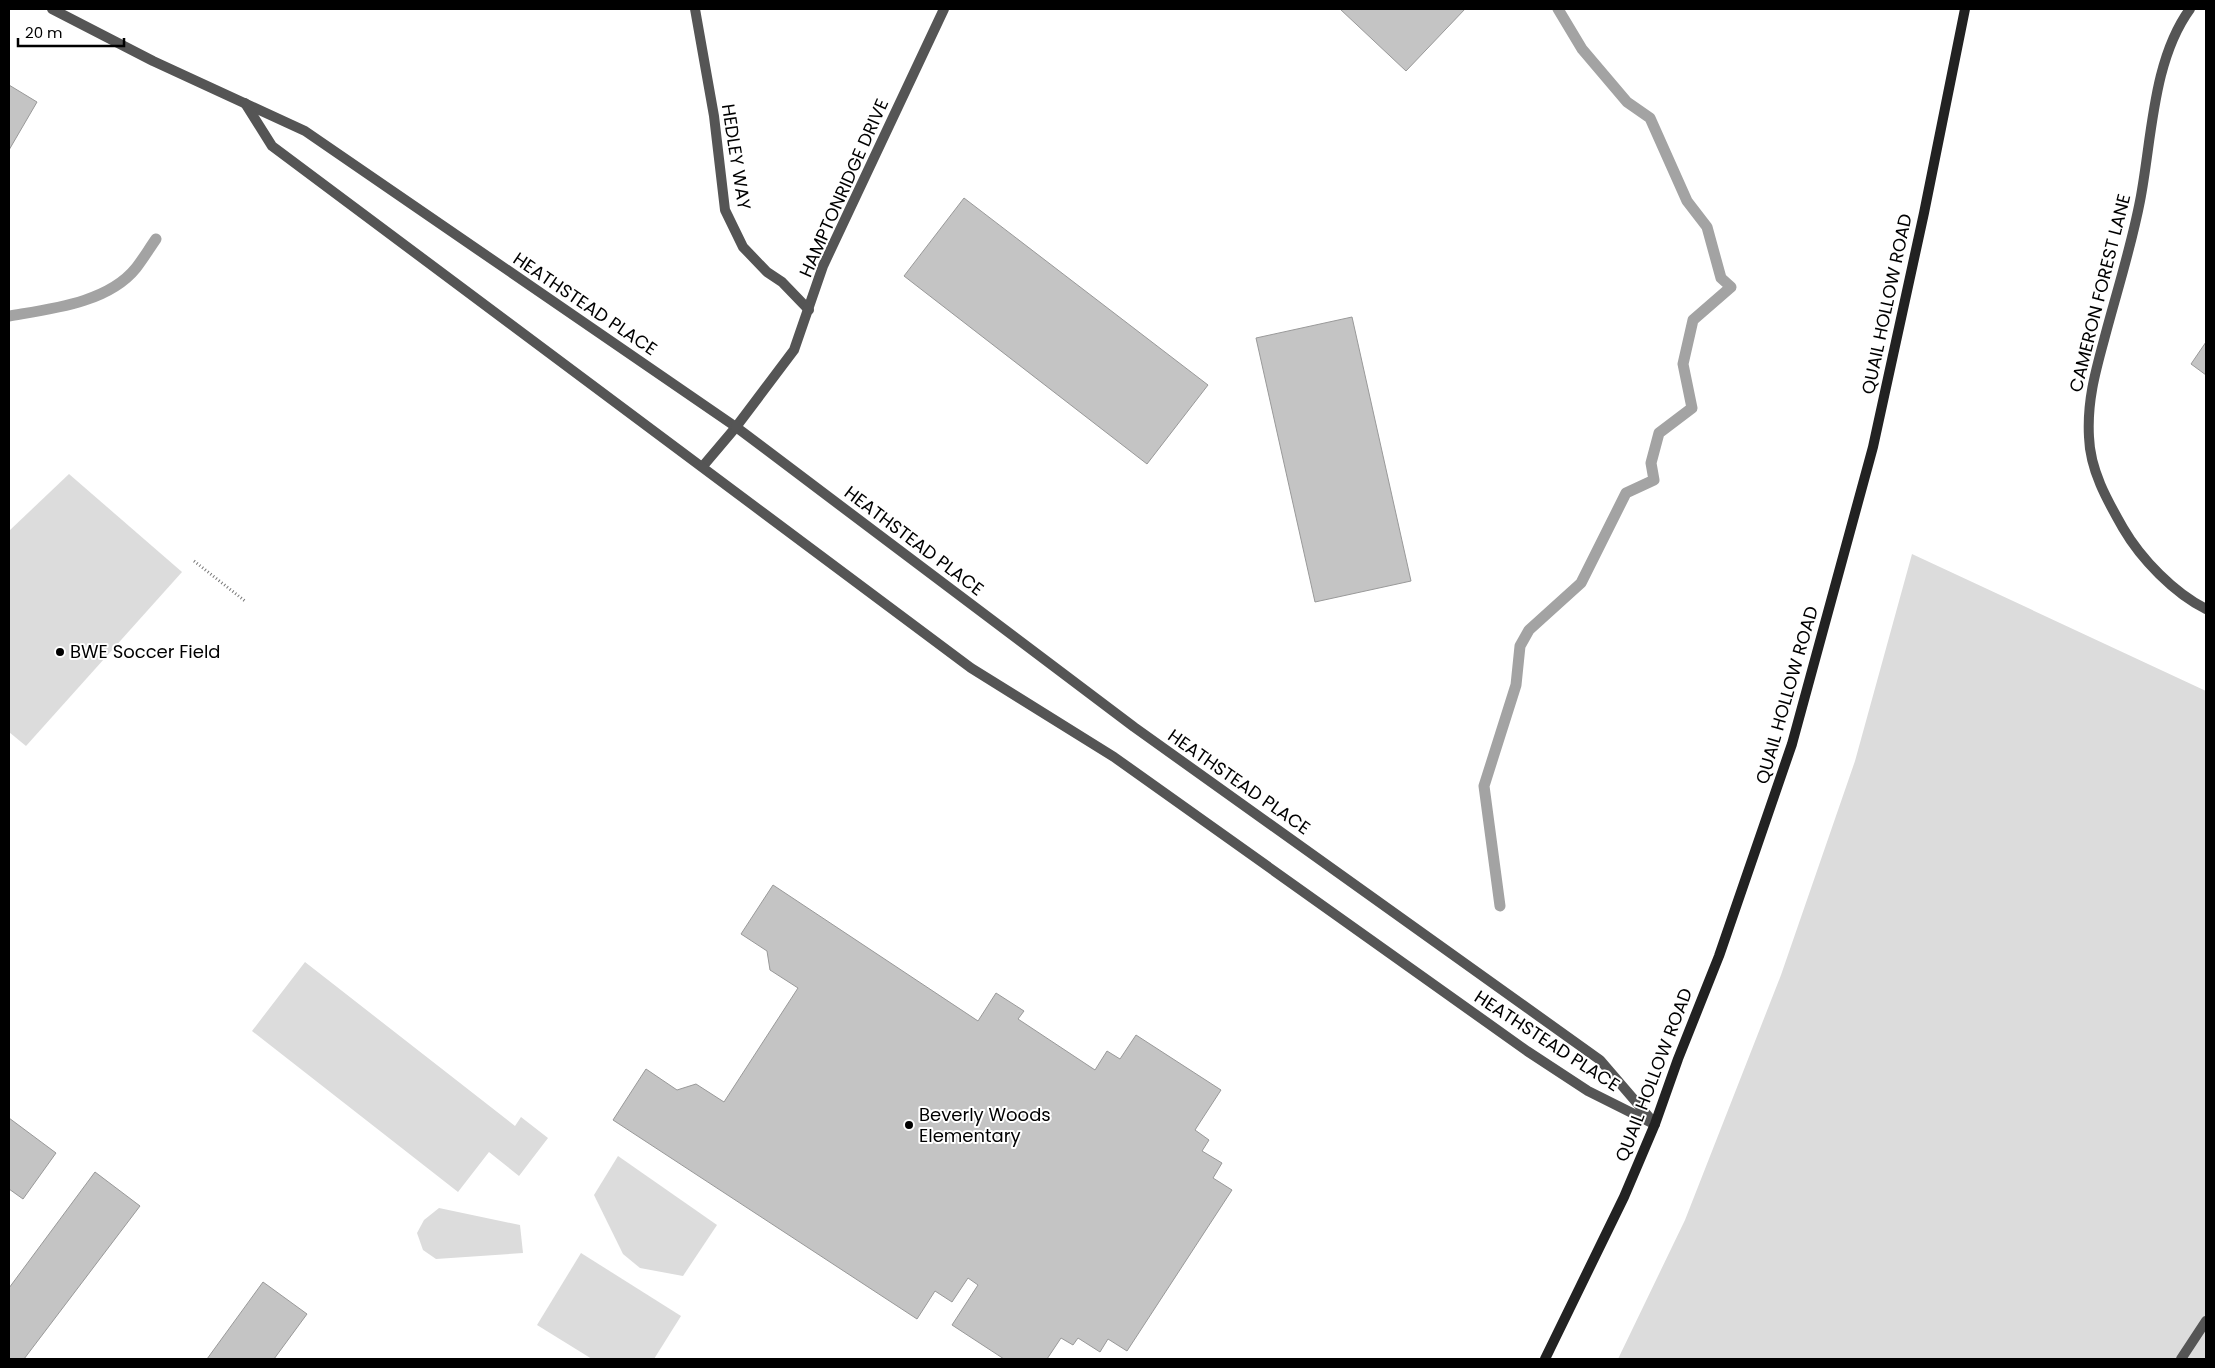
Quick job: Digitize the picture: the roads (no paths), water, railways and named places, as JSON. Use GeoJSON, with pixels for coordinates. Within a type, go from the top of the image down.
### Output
{"type":"FeatureCollection","features":[{"type":"Feature","properties":{"kind":"main road","name":"QUAIL HOLLOW ROAD"},"geometry":{"type":"LineString","coordinates":[[1545,1359],[1624,1197],[1655,1124],[1678,1059],[1719,956],[1792,744],[1873,447],[1924,213],[1965,9]]}},
{"type":"Feature","properties":{"kind":"street","name":"HEATHSTEAD PLACE"},"geometry":{"type":"LineString","coordinates":[[52,9],[153,61],[305,131],[736,427],[1134,727],[1600,1060],[1655,1124]]}},
{"type":"Feature","properties":{"kind":"street","name":"HEDLEY WAY"},"geometry":{"type":"LineString","coordinates":[[694,9],[714,116],[725,210],[743,247],[767,272],[782,282],[809,310]]}},
{"type":"Feature","properties":{"kind":"street","name":"HAMPTONRIDGE DRIVE"},"geometry":{"type":"LineString","coordinates":[[703,466],[736,427],[794,350],[823,266],[944,9]]}},
{"type":"Feature","properties":{"kind":"street","name":"CAMERON FOREST LANE"},"geometry":{"type":"LineString","coordinates":[[2190,9],[2182,20],[2172,41],[2165,63],[2140,202],[2089,395],[2089,438],[2098,480],[2107,501],[2132,543],[2164,579],[2206,608]]}},
{"type":"Feature","properties":{"kind":"street","name":"HEATHSTEAD PLACE"},"geometry":{"type":"LineString","coordinates":[[244,103],[272,146],[971,668],[1114,757],[1535,1056],[1588,1091],[1655,1124]]}},
{"type":"Feature","properties":{"kind":"street"},"geometry":{"type":"LineString","coordinates":[[2181,1359],[2206,1321]]}},
{"type":"Feature","properties":{"kind":"waterway"},"geometry":{"type":"LineString","coordinates":[[1500,906],[1484,786],[1516,685],[1520,646],[1529,630],[1581,583],[1626,493],[1654,480],[1651,463],[1659,433],[1692,408],[1683,364],[1693,320],[1731,287],[1721,278],[1707,227],[1687,201],[1650,118],[1627,102],[1582,49],[1558,9]]}},
{"type":"Feature","properties":{"kind":"waterway"},"geometry":{"type":"LineString","coordinates":[[9,316],[60,307],[94,297],[110,289],[124,280],[136,268],[156,239]]}},
{"type":"Feature","properties":{"kind":"place","name":"BWE Soccer Field"},"geometry":{"type":"Point","coordinates":[60,652]}},
{"type":"Feature","properties":{"kind":"place","name":"Beverly Woods Elementary"},"geometry":{"type":"Point","coordinates":[909,1125]}}]}
